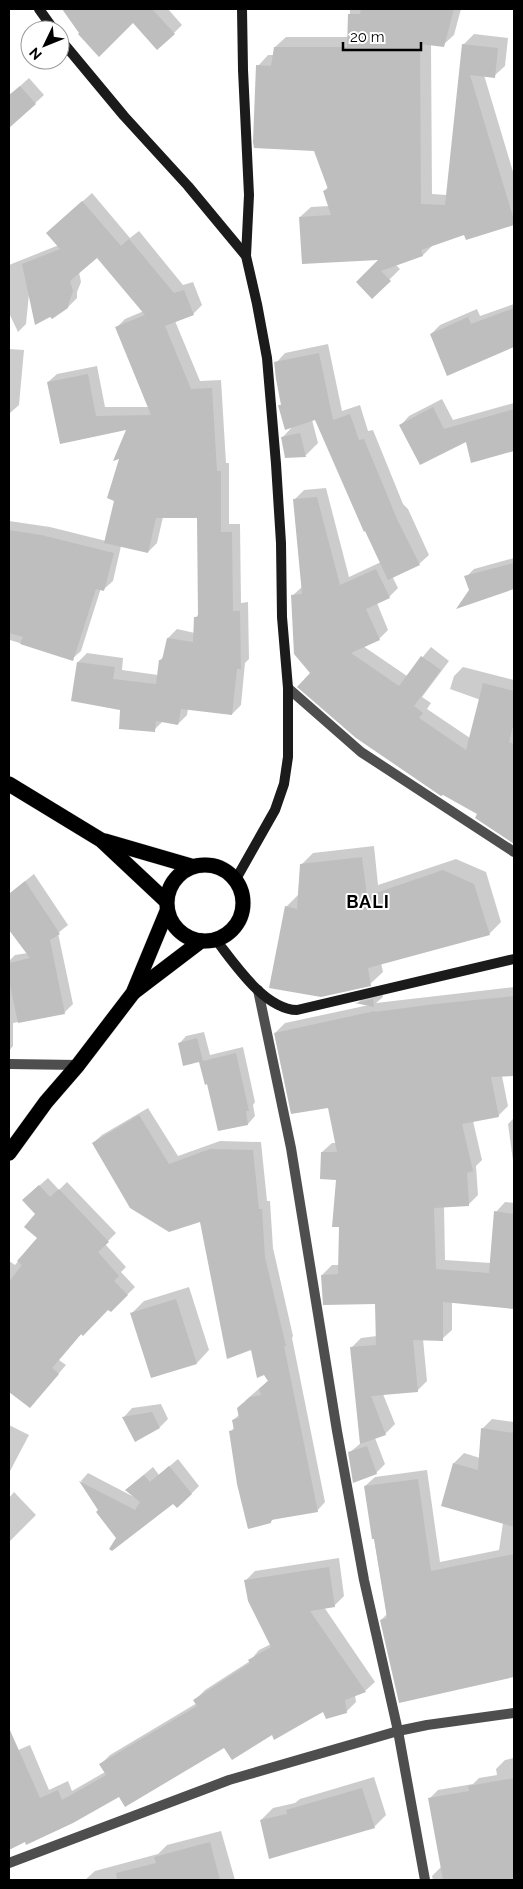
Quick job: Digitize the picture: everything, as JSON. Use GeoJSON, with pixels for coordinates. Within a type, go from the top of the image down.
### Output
{"type":"FeatureCollection","features":[{"type":"Feature","properties":{"kind":"highway"},"geometry":{"type":"LineString","coordinates":[[9,784],[101,840],[167,906],[174,926],[186,937],[209,940]]}},
{"type":"Feature","properties":{"kind":"highway"},"geometry":{"type":"LineString","coordinates":[[101,840],[190,866],[207,864],[223,869],[236,879],[242,893],[243,908],[239,922],[229,933],[209,940],[132,993]]}},
{"type":"Feature","properties":{"kind":"highway"},"geometry":{"type":"LineString","coordinates":[[9,1153],[46,1102],[78,1065],[132,993],[167,906],[169,887],[178,874],[190,866]]}},
{"type":"Feature","properties":{"kind":"street"},"geometry":{"type":"LineString","coordinates":[[39,9],[47,20]]}},
{"type":"Feature","properties":{"kind":"street"},"geometry":{"type":"LineString","coordinates":[[236,879],[275,810],[284,784],[289,749],[288,688],[282,617],[281,544],[267,358],[246,256],[249,195],[242,9]]}},
{"type":"Feature","properties":{"kind":"street"},"geometry":{"type":"LineString","coordinates":[[70,51],[124,116],[188,186],[246,256]]}},
{"type":"Feature","properties":{"kind":"street"},"geometry":{"type":"LineString","coordinates":[[288,688],[361,752],[514,852]]}},
{"type":"Feature","properties":{"kind":"street"},"geometry":{"type":"LineString","coordinates":[[209,940],[258,990],[279,1007],[288,1010],[297,1010],[514,959]]}},
{"type":"Feature","properties":{"kind":"street"},"geometry":{"type":"LineString","coordinates":[[258,990],[291,1148],[337,1430],[364,1580],[398,1731],[425,1880]]}},
{"type":"Feature","properties":{"kind":"street"},"geometry":{"type":"LineString","coordinates":[[9,1064],[78,1065]]}},
{"type":"Feature","properties":{"kind":"street"},"geometry":{"type":"LineString","coordinates":[[9,1863],[229,1780],[427,1724],[514,1713]]}},
{"type":"Feature","properties":{"kind":"building"},"geometry":{"type":"Polygon","coordinates":[[[62,9],[152,9],[175,34],[157,50],[133,23],[99,57],[78,34],[62,9]]]}},
{"type":"Feature","properties":{"kind":"building"},"geometry":{"type":"Polygon","coordinates":[[[361,9],[454,9],[444,47],[420,44],[421,204],[445,205],[462,44],[498,48],[495,78],[470,75],[514,220],[514,225],[466,240],[464,235],[421,250],[423,256],[381,271],[391,281],[372,299],[356,282],[378,260],[302,264],[299,217],[331,215],[323,191],[328,189],[314,151],[254,148],[253,142],[256,65],[271,66],[274,47],[347,47],[348,14],[360,14],[361,9]]]}},
{"type":"Feature","properties":{"kind":"building"},"geometry":{"type":"Polygon","coordinates":[[[20,86],[36,104],[9,128],[9,95],[20,86]]]}},
{"type":"Feature","properties":{"kind":"building"},"geometry":{"type":"Polygon","coordinates":[[[82,201],[121,246],[129,239],[174,293],[184,290],[194,315],[165,326],[191,389],[212,388],[217,471],[221,471],[221,532],[232,532],[233,611],[240,611],[241,669],[237,669],[232,715],[181,709],[178,725],[156,721],[155,732],[119,729],[120,710],[71,701],[77,662],[115,667],[113,679],[156,684],[159,660],[162,660],[167,638],[193,642],[194,617],[198,617],[197,518],[156,518],[148,553],[104,543],[114,501],[107,498],[119,459],[113,461],[126,430],[60,444],[47,382],[88,374],[96,416],[151,415],[115,327],[145,315],[97,258],[70,281],[73,291],[68,308],[52,319],[50,317],[35,325],[22,264],[60,249],[46,233],[82,201]]]}},
{"type":"Feature","properties":{"kind":"building"},"geometry":{"type":"Polygon","coordinates":[[[514,308],[514,347],[447,376],[430,334],[468,317],[471,324],[514,308]]]}},
{"type":"Feature","properties":{"kind":"building"},"geometry":{"type":"Polygon","coordinates":[[[319,353],[333,420],[350,414],[359,440],[364,439],[397,519],[420,565],[388,580],[364,532],[315,420],[285,430],[278,405],[281,405],[274,362],[319,353]]]}},
{"type":"Feature","properties":{"kind":"building"},"geometry":{"type":"Polygon","coordinates":[[[433,407],[444,429],[514,409],[514,451],[471,463],[466,442],[420,465],[399,425],[433,407]]]}},
{"type":"Feature","properties":{"kind":"building"},"geometry":{"type":"Polygon","coordinates":[[[300,433],[306,457],[285,458],[281,437],[300,433]]]}},
{"type":"Feature","properties":{"kind":"building"},"geometry":{"type":"Polygon","coordinates":[[[317,497],[340,585],[376,569],[390,598],[366,609],[380,640],[351,653],[399,686],[421,656],[441,670],[414,706],[423,713],[419,718],[466,750],[483,683],[514,691],[514,722],[509,742],[514,744],[514,844],[475,818],[477,814],[443,795],[441,796],[356,738],[297,687],[310,673],[294,654],[291,595],[302,594],[293,499],[317,497]]]}},
{"type":"Feature","properties":{"kind":"building"},"geometry":{"type":"Polygon","coordinates":[[[9,530],[41,535],[114,553],[104,591],[96,589],[73,661],[20,644],[23,637],[9,633],[9,530]]]}},
{"type":"Feature","properties":{"kind":"building"},"geometry":{"type":"Polygon","coordinates":[[[514,563],[514,589],[456,609],[469,590],[464,576],[514,563]]]}},
{"type":"Feature","properties":{"kind":"building"},"geometry":{"type":"Polygon","coordinates":[[[362,857],[367,896],[443,870],[474,884],[490,935],[368,968],[371,986],[321,997],[269,988],[285,906],[297,909],[300,864],[362,857]]]}},
{"type":"Feature","properties":{"kind":"building"},"geometry":{"type":"Polygon","coordinates":[[[25,881],[60,934],[50,940],[65,1014],[18,1023],[9,980],[9,963],[30,958],[9,930],[9,894],[25,881]]]}},
{"type":"Feature","properties":{"kind":"building"},"geometry":{"type":"Polygon","coordinates":[[[514,996],[514,1076],[491,1077],[499,1117],[462,1124],[473,1171],[467,1173],[469,1206],[434,1208],[436,1269],[489,1273],[494,1211],[514,1214],[514,1309],[443,1302],[443,1341],[413,1340],[418,1392],[371,1396],[386,1435],[360,1444],[350,1347],[376,1345],[375,1304],[323,1305],[321,1275],[338,1274],[339,1227],[332,1227],[336,1180],[320,1179],[321,1152],[337,1152],[328,1108],[291,1114],[274,1033],[375,1011],[514,996]]]}},
{"type":"Feature","properties":{"kind":"building"},"geometry":{"type":"Polygon","coordinates":[[[373,999],[374,1007],[355,1003],[373,999]]]}},
{"type":"Feature","properties":{"kind":"building"},"geometry":{"type":"Polygon","coordinates":[[[197,1038],[203,1061],[236,1053],[249,1111],[246,1111],[248,1125],[218,1131],[207,1084],[205,1085],[199,1062],[183,1066],[178,1043],[197,1038]]]}},
{"type":"Feature","properties":{"kind":"building"},"geometry":{"type":"Polygon","coordinates":[[[139,1115],[169,1164],[210,1149],[253,1150],[259,1209],[262,1209],[265,1257],[286,1346],[284,1346],[318,1512],[271,1520],[271,1523],[248,1529],[237,1484],[229,1431],[234,1430],[232,1420],[239,1418],[237,1408],[250,1397],[261,1395],[259,1389],[268,1381],[264,1375],[257,1378],[251,1350],[227,1359],[200,1222],[169,1232],[130,1208],[92,1143],[139,1115]]]}},
{"type":"Feature","properties":{"kind":"building"},"geometry":{"type":"Polygon","coordinates":[[[39,1185],[50,1197],[59,1189],[109,1242],[98,1252],[119,1276],[114,1281],[128,1295],[111,1312],[108,1310],[83,1336],[81,1334],[52,1368],[59,1374],[30,1408],[9,1392],[9,1282],[22,1265],[17,1261],[37,1238],[24,1227],[35,1214],[22,1200],[39,1185]]]}},
{"type":"Feature","properties":{"kind":"building"},"geometry":{"type":"Polygon","coordinates":[[[176,1299],[197,1364],[151,1378],[130,1313],[176,1299]]]}},
{"type":"Feature","properties":{"kind":"building"},"geometry":{"type":"Polygon","coordinates":[[[152,1412],[160,1428],[135,1442],[122,1417],[152,1412]]]}},
{"type":"Feature","properties":{"kind":"building"},"geometry":{"type":"Polygon","coordinates":[[[481,1428],[514,1433],[514,1527],[441,1506],[453,1463],[478,1470],[481,1428]]]}},
{"type":"Feature","properties":{"kind":"building"},"geometry":{"type":"Polygon","coordinates":[[[367,1446],[377,1474],[353,1483],[348,1452],[367,1446]]]}},
{"type":"Feature","properties":{"kind":"building"},"geometry":{"type":"Polygon","coordinates":[[[169,1466],[192,1494],[177,1508],[173,1504],[112,1551],[109,1549],[116,1538],[96,1512],[98,1510],[79,1481],[135,1510],[140,1502],[125,1490],[144,1475],[150,1482],[169,1466]]]}},
{"type":"Feature","properties":{"kind":"building"},"geometry":{"type":"Polygon","coordinates":[[[418,1479],[431,1571],[514,1554],[514,1677],[399,1703],[380,1620],[387,1618],[364,1486],[418,1479]]]}},
{"type":"Feature","properties":{"kind":"building"},"geometry":{"type":"Polygon","coordinates":[[[329,1567],[335,1607],[310,1611],[366,1692],[345,1700],[347,1713],[326,1719],[323,1712],[274,1740],[272,1735],[232,1760],[224,1748],[125,1807],[119,1797],[73,1823],[26,1845],[25,1842],[9,1850],[9,1728],[40,1798],[58,1790],[62,1800],[106,1775],[99,1764],[197,1706],[193,1700],[250,1663],[248,1660],[271,1647],[248,1601],[244,1580],[329,1567]]]}},
{"type":"Feature","properties":{"kind":"building"},"geometry":{"type":"Polygon","coordinates":[[[514,1778],[514,1880],[443,1880],[428,1798],[469,1791],[468,1786],[514,1778]]]}},
{"type":"Feature","properties":{"kind":"building"},"geometry":{"type":"Polygon","coordinates":[[[362,1788],[375,1828],[269,1859],[260,1820],[287,1814],[286,1810],[362,1788]]]}},
{"type":"Feature","properties":{"kind":"building"},"geometry":{"type":"Polygon","coordinates":[[[210,1842],[220,1880],[117,1880],[116,1873],[156,1863],[154,1857],[210,1842]]]}},
{"type":"Feature","properties":{"kind":"district","name":"BALI"},"geometry":{"type":"Point","coordinates":[368,901]}}]}
